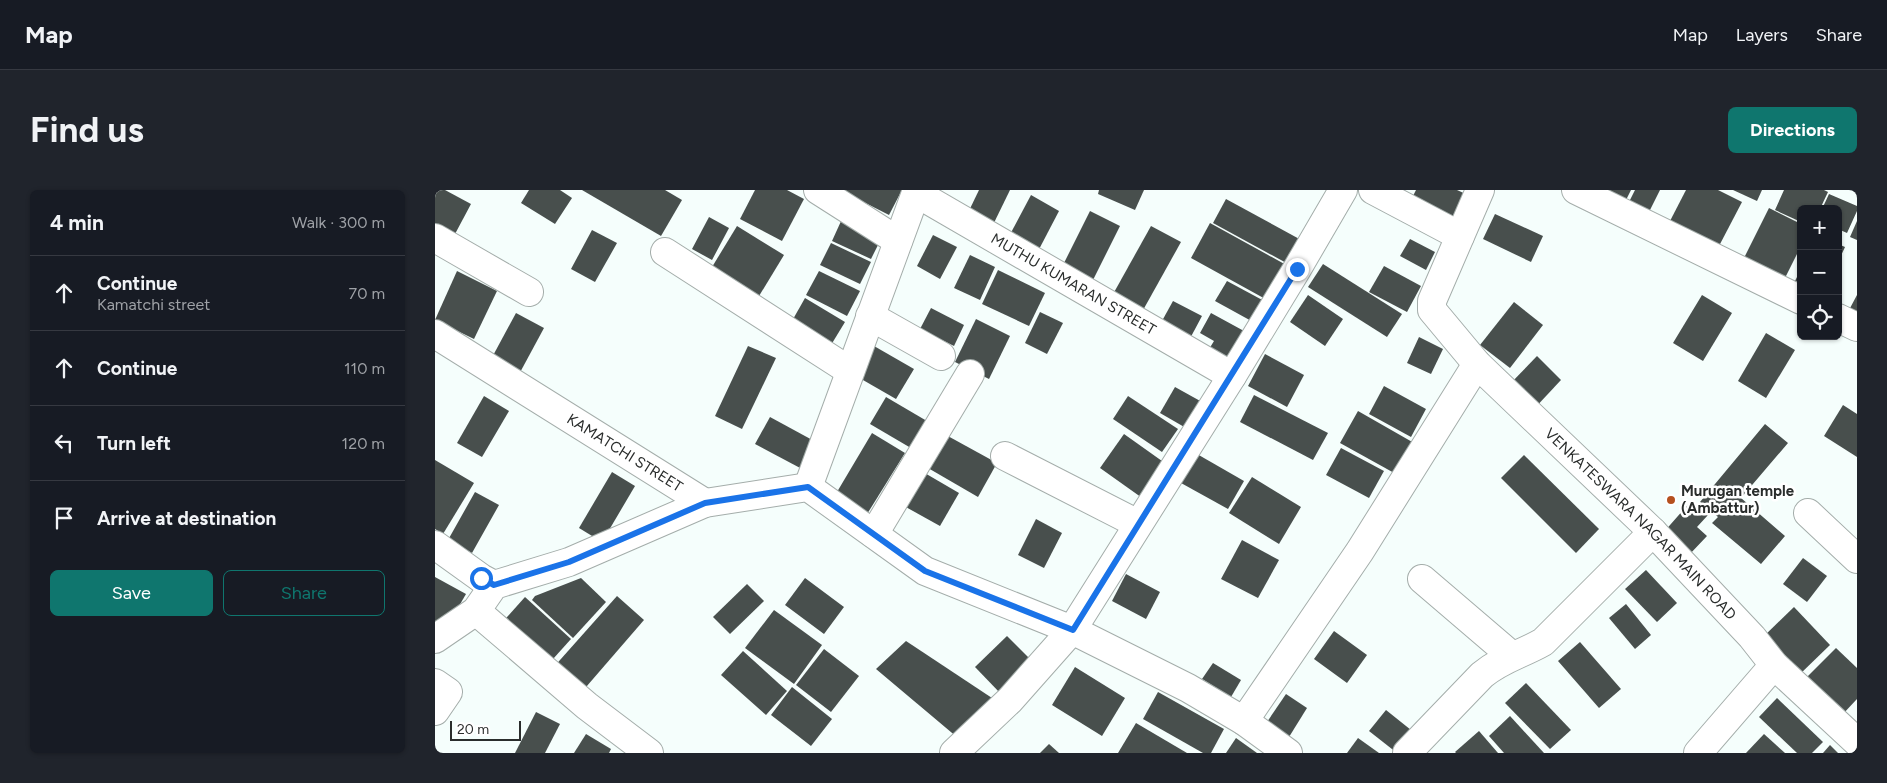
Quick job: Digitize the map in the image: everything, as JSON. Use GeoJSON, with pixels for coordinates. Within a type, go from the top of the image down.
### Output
{"type":"FeatureCollection","features":[{"type":"Feature","properties":{"kind":"street"},"geometry":{"type":"LineString","coordinates":[[818,190],[898,240]]}},
{"type":"Feature","properties":{"kind":"street"},"geometry":{"type":"LineString","coordinates":[[954,753],[1011,700],[1073,630],[1232,376],[1343,190]]}},
{"type":"Feature","properties":{"kind":"street"},"geometry":{"type":"LineString","coordinates":[[1373,190],[1460,236],[1480,190]]}},
{"type":"Feature","properties":{"kind":"street"},"geometry":{"type":"LineString","coordinates":[[1577,190],[1797,298]]}},
{"type":"Feature","properties":{"kind":"street"},"geometry":{"type":"LineString","coordinates":[[808,487],[916,191]]}},
{"type":"Feature","properties":{"kind":"street","name":"MUTHU KUMARAN STREET"},"geometry":{"type":"LineString","coordinates":[[916,191],[1232,376]]}},
{"type":"Feature","properties":{"kind":"street","name":"VENKATESWARA NAGAR MAIN ROAD"},"geometry":{"type":"LineString","coordinates":[[1460,236],[1432,302],[1433,310],[1477,364],[1653,532],[1752,637],[1775,665],[1854,732]]}},
{"type":"Feature","properties":{"kind":"street"},"geometry":{"type":"LineString","coordinates":[[435,238],[529,292]]}},
{"type":"Feature","properties":{"kind":"street"},"geometry":{"type":"LineString","coordinates":[[665,252],[850,371]]}},
{"type":"Feature","properties":{"kind":"street"},"geometry":{"type":"LineString","coordinates":[[870,316],[941,356]]}},
{"type":"Feature","properties":{"kind":"street"},"geometry":{"type":"LineString","coordinates":[[1842,320],[1857,327]]}},
{"type":"Feature","properties":{"kind":"street","name":"KAMATCHI STREET"},"geometry":{"type":"LineString","coordinates":[[435,334],[705,503]]}},
{"type":"Feature","properties":{"kind":"street"},"geometry":{"type":"LineString","coordinates":[[1244,721],[1360,551],[1477,364]]}},
{"type":"Feature","properties":{"kind":"street"},"geometry":{"type":"LineString","coordinates":[[874,534],[970,374]]}},
{"type":"Feature","properties":{"kind":"street"},"geometry":{"type":"LineString","coordinates":[[1005,456],[1138,524]]}},
{"type":"Feature","properties":{"kind":"street"},"geometry":{"type":"LineString","coordinates":[[705,503],[808,487],[925,571],[1073,630],[1188,688],[1244,721],[1288,753]]}},
{"type":"Feature","properties":{"kind":"street","name":"KAMATCHI STREET"},"geometry":{"type":"LineString","coordinates":[[494,585],[569,562],[705,503]]}},
{"type":"Feature","properties":{"kind":"street"},"geometry":{"type":"LineString","coordinates":[[1808,513],[1857,559]]}},
{"type":"Feature","properties":{"kind":"street"},"geometry":{"type":"LineString","coordinates":[[1407,753],[1482,675],[1495,664],[1527,651],[1543,642],[1653,532]]}},
{"type":"Feature","properties":{"kind":"street"},"geometry":{"type":"LineString","coordinates":[[435,546],[494,585],[476,612],[435,639]]}},
{"type":"Feature","properties":{"kind":"street"},"geometry":{"type":"LineString","coordinates":[[1422,579],[1512,656]]}},
{"type":"Feature","properties":{"kind":"street"},"geometry":{"type":"LineString","coordinates":[[476,612],[587,706],[649,753]]}},
{"type":"Feature","properties":{"kind":"street"},"geometry":{"type":"LineString","coordinates":[[1698,753],[1775,665]]}},
{"type":"Feature","properties":{"kind":"building"},"geometry":{"type":"Polygon","coordinates":[[[435,190],[445,190],[471,204],[455,234],[435,223],[435,190]]]}},
{"type":"Feature","properties":{"kind":"building"},"geometry":{"type":"Polygon","coordinates":[[[529,190],[560,190],[572,198],[555,224],[521,203],[529,190]]]}},
{"type":"Feature","properties":{"kind":"building"},"geometry":{"type":"Polygon","coordinates":[[[582,190],[665,190],[682,200],[661,236],[582,190]]]}},
{"type":"Feature","properties":{"kind":"building"},"geometry":{"type":"Polygon","coordinates":[[[755,190],[787,190],[804,199],[782,241],[740,219],[755,190]]]}},
{"type":"Feature","properties":{"kind":"building"},"geometry":{"type":"Polygon","coordinates":[[[840,190],[902,190],[889,215],[840,190]]]}},
{"type":"Feature","properties":{"kind":"building"},"geometry":{"type":"Polygon","coordinates":[[[979,190],[1010,190],[990,231],[965,219],[979,190]]]}},
{"type":"Feature","properties":{"kind":"building"},"geometry":{"type":"Polygon","coordinates":[[[1099,190],[1144,190],[1135,210],[1098,194],[1099,190]]]}},
{"type":"Feature","properties":{"kind":"building"},"geometry":{"type":"Polygon","coordinates":[[[1416,190],[1457,190],[1468,195],[1455,225],[1409,204],[1416,190]]]}},
{"type":"Feature","properties":{"kind":"building"},"geometry":{"type":"Polygon","coordinates":[[[1599,190],[1631,190],[1625,202],[1599,190]]]}},
{"type":"Feature","properties":{"kind":"building"},"geometry":{"type":"Polygon","coordinates":[[[1635,190],[1660,190],[1646,218],[1626,208],[1635,190]]]}},
{"type":"Feature","properties":{"kind":"building"},"geometry":{"type":"Polygon","coordinates":[[[1686,190],[1718,190],[1742,202],[1719,246],[1670,221],[1686,190]]]}},
{"type":"Feature","properties":{"kind":"building"},"geometry":{"type":"Polygon","coordinates":[[[1733,190],[1762,190],[1757,201],[1733,190]]]}},
{"type":"Feature","properties":{"kind":"building"},"geometry":{"type":"Polygon","coordinates":[[[1784,190],[1824,190],[1828,192],[1822,205],[1797,205],[1797,220],[1775,210],[1784,190]]]}},
{"type":"Feature","properties":{"kind":"building"},"geometry":{"type":"Polygon","coordinates":[[[1829,194],[1857,206],[1857,211],[1847,233],[1842,231],[1842,205],[1824,205],[1829,194]]]}},
{"type":"Feature","properties":{"kind":"building"},"geometry":{"type":"Polygon","coordinates":[[[1031,195],[1059,211],[1035,257],[1006,242],[1031,195]]]}},
{"type":"Feature","properties":{"kind":"building"},"geometry":{"type":"Polygon","coordinates":[[[1226,199],[1303,241],[1290,265],[1213,223],[1226,199]]]}},
{"type":"Feature","properties":{"kind":"building"},"geometry":{"type":"Polygon","coordinates":[[[1769,208],[1797,222],[1797,254],[1782,284],[1741,264],[1769,208]]]}},
{"type":"Feature","properties":{"kind":"building"},"geometry":{"type":"Polygon","coordinates":[[[1090,211],[1120,226],[1093,280],[1063,265],[1090,211]]]}},
{"type":"Feature","properties":{"kind":"building"},"geometry":{"type":"Polygon","coordinates":[[[1495,214],[1543,236],[1531,262],[1483,239],[1495,214]]]}},
{"type":"Feature","properties":{"kind":"building"},"geometry":{"type":"Polygon","coordinates":[[[709,217],[729,228],[712,260],[692,249],[709,217]]]}},
{"type":"Feature","properties":{"kind":"building"},"geometry":{"type":"Polygon","coordinates":[[[842,219],[882,237],[871,259],[832,241],[842,219]]]}},
{"type":"Feature","properties":{"kind":"building"},"geometry":{"type":"Polygon","coordinates":[[[1857,221],[1857,240],[1850,237],[1857,221]]]}},
{"type":"Feature","properties":{"kind":"building"},"geometry":{"type":"Polygon","coordinates":[[[1210,223],[1288,266],[1269,301],[1191,258],[1210,223]]]}},
{"type":"Feature","properties":{"kind":"building"},"geometry":{"type":"Polygon","coordinates":[[[737,226],[784,255],[756,301],[709,272],[737,226]]]}},
{"type":"Feature","properties":{"kind":"building"},"geometry":{"type":"Polygon","coordinates":[[[1151,226],[1181,242],[1142,312],[1112,296],[1151,226]]]}},
{"type":"Feature","properties":{"kind":"building"},"geometry":{"type":"Polygon","coordinates":[[[592,230],[617,243],[595,282],[571,269],[592,230]]]}},
{"type":"Feature","properties":{"kind":"building"},"geometry":{"type":"Polygon","coordinates":[[[933,235],[957,247],[940,279],[917,266],[933,235]]]}},
{"type":"Feature","properties":{"kind":"building"},"geometry":{"type":"Polygon","coordinates":[[[1410,239],[1435,252],[1426,270],[1400,256],[1410,239]]]}},
{"type":"Feature","properties":{"kind":"building"},"geometry":{"type":"Polygon","coordinates":[[[831,243],[871,262],[860,284],[820,265],[831,243]]]}},
{"type":"Feature","properties":{"kind":"building"},"geometry":{"type":"Polygon","coordinates":[[[970,255],[995,267],[980,300],[954,288],[970,255]]]}},
{"type":"Feature","properties":{"kind":"building"},"geometry":{"type":"Polygon","coordinates":[[[1323,264],[1402,314],[1387,337],[1308,287],[1323,264]]]}},
{"type":"Feature","properties":{"kind":"building"},"geometry":{"type":"Polygon","coordinates":[[[1384,266],[1421,286],[1407,312],[1369,292],[1384,266]]]}},
{"type":"Feature","properties":{"kind":"building"},"geometry":{"type":"Polygon","coordinates":[[[998,270],[1045,293],[1029,326],[982,304],[998,270]]]}},
{"type":"Feature","properties":{"kind":"building"},"geometry":{"type":"Polygon","coordinates":[[[457,271],[497,291],[474,339],[435,320],[457,271]]]}},
{"type":"Feature","properties":{"kind":"building"},"geometry":{"type":"Polygon","coordinates":[[[819,271],[860,291],[847,316],[806,295],[819,271]]]}},
{"type":"Feature","properties":{"kind":"building"},"geometry":{"type":"Polygon","coordinates":[[[1227,281],[1266,302],[1255,323],[1215,301],[1227,281]]]}},
{"type":"Feature","properties":{"kind":"building"},"geometry":{"type":"Polygon","coordinates":[[[1308,295],[1343,319],[1325,346],[1290,322],[1308,295]]]}},
{"type":"Feature","properties":{"kind":"building"},"geometry":{"type":"Polygon","coordinates":[[[1702,295],[1732,313],[1703,361],[1673,343],[1702,295]]]}},
{"type":"Feature","properties":{"kind":"building"},"geometry":{"type":"Polygon","coordinates":[[[1857,295],[1857,315],[1849,310],[1857,295]]]}},
{"type":"Feature","properties":{"kind":"building"},"geometry":{"type":"Polygon","coordinates":[[[805,298],[845,322],[831,345],[792,321],[805,298]]]}},
{"type":"Feature","properties":{"kind":"building"},"geometry":{"type":"Polygon","coordinates":[[[1173,301],[1202,316],[1186,346],[1157,330],[1173,301]]]}},
{"type":"Feature","properties":{"kind":"building"},"geometry":{"type":"Polygon","coordinates":[[[1514,302],[1543,325],[1510,368],[1480,345],[1514,302]]]}},
{"type":"Feature","properties":{"kind":"building"},"geometry":{"type":"Polygon","coordinates":[[[931,308],[964,325],[954,346],[920,329],[931,308]]]}},
{"type":"Feature","properties":{"kind":"building"},"geometry":{"type":"Polygon","coordinates":[[[1040,312],[1063,323],[1047,354],[1025,343],[1040,312]]]}},
{"type":"Feature","properties":{"kind":"building"},"geometry":{"type":"Polygon","coordinates":[[[516,313],[544,328],[517,378],[489,363],[516,313]]]}},
{"type":"Feature","properties":{"kind":"building"},"geometry":{"type":"Polygon","coordinates":[[[1211,313],[1244,331],[1225,365],[1206,354],[1214,341],[1200,333],[1211,313]]]}},
{"type":"Feature","properties":{"kind":"building"},"geometry":{"type":"Polygon","coordinates":[[[976,319],[1010,336],[989,379],[955,362],[976,319]]]}},
{"type":"Feature","properties":{"kind":"building"},"geometry":{"type":"Polygon","coordinates":[[[1766,333],[1795,350],[1766,398],[1738,381],[1766,333]]]}},
{"type":"Feature","properties":{"kind":"building"},"geometry":{"type":"Polygon","coordinates":[[[1419,337],[1443,349],[1431,374],[1407,363],[1419,337]]]}},
{"type":"Feature","properties":{"kind":"building"},"geometry":{"type":"Polygon","coordinates":[[[748,346],[776,358],[742,429],[715,416],[748,346]]]}},
{"type":"Feature","properties":{"kind":"building"},"geometry":{"type":"Polygon","coordinates":[[[874,346],[914,369],[896,399],[856,376],[874,346]]]}},
{"type":"Feature","properties":{"kind":"building"},"geometry":{"type":"Polygon","coordinates":[[[1265,354],[1304,375],[1287,407],[1248,386],[1265,354]]]}},
{"type":"Feature","properties":{"kind":"building"},"geometry":{"type":"Polygon","coordinates":[[[1537,356],[1561,380],[1533,410],[1508,386],[1537,356]]]}},
{"type":"Feature","properties":{"kind":"building"},"geometry":{"type":"Polygon","coordinates":[[[1384,386],[1426,409],[1411,437],[1369,414],[1384,386]]]}},
{"type":"Feature","properties":{"kind":"building"},"geometry":{"type":"Polygon","coordinates":[[[1175,387],[1202,402],[1186,428],[1160,413],[1175,387]]]}},
{"type":"Feature","properties":{"kind":"building"},"geometry":{"type":"Polygon","coordinates":[[[1254,395],[1328,433],[1313,460],[1240,422],[1254,395]]]}},
{"type":"Feature","properties":{"kind":"building"},"geometry":{"type":"Polygon","coordinates":[[[484,396],[509,411],[482,457],[457,443],[484,396]]]}},
{"type":"Feature","properties":{"kind":"building"},"geometry":{"type":"Polygon","coordinates":[[[1128,396],[1178,429],[1162,452],[1113,419],[1128,396]]]}},
{"type":"Feature","properties":{"kind":"building"},"geometry":{"type":"Polygon","coordinates":[[[886,397],[932,424],[916,451],[870,424],[886,397]]]}},
{"type":"Feature","properties":{"kind":"building"},"geometry":{"type":"Polygon","coordinates":[[[1843,405],[1857,414],[1857,457],[1824,436],[1843,405]]]}},
{"type":"Feature","properties":{"kind":"building"},"geometry":{"type":"Polygon","coordinates":[[[1358,411],[1414,443],[1396,474],[1340,443],[1358,411]]]}},
{"type":"Feature","properties":{"kind":"building"},"geometry":{"type":"Polygon","coordinates":[[[770,417],[816,442],[802,469],[755,444],[770,417]]]}},
{"type":"Feature","properties":{"kind":"building"},"geometry":{"type":"Polygon","coordinates":[[[1765,424],[1788,443],[1741,498],[1785,536],[1761,564],[1712,523],[1718,517],[1700,502],[1765,424]]]}},
{"type":"Feature","properties":{"kind":"building"},"geometry":{"type":"Polygon","coordinates":[[[872,433],[905,453],[864,519],[834,497],[872,433]]]}},
{"type":"Feature","properties":{"kind":"building"},"geometry":{"type":"Polygon","coordinates":[[[1124,434],[1169,466],[1145,500],[1100,468],[1124,434]]]}},
{"type":"Feature","properties":{"kind":"building"},"geometry":{"type":"Polygon","coordinates":[[[946,435],[997,463],[978,497],[928,468],[946,435]]]}},
{"type":"Feature","properties":{"kind":"building"},"geometry":{"type":"Polygon","coordinates":[[[1341,448],[1384,471],[1369,498],[1326,475],[1341,448]]]}},
{"type":"Feature","properties":{"kind":"building"},"geometry":{"type":"Polygon","coordinates":[[[1197,454],[1244,481],[1228,509],[1181,483],[1197,454]]]}},
{"type":"Feature","properties":{"kind":"building"},"geometry":{"type":"Polygon","coordinates":[[[1524,455],[1599,529],[1576,553],[1501,478],[1524,455]]]}},
{"type":"Feature","properties":{"kind":"building"},"geometry":{"type":"Polygon","coordinates":[[[435,460],[474,483],[443,534],[435,529],[435,460]]]}},
{"type":"Feature","properties":{"kind":"building"},"geometry":{"type":"Polygon","coordinates":[[[612,472],[635,486],[602,542],[579,528],[612,472]]]}},
{"type":"Feature","properties":{"kind":"building"},"geometry":{"type":"Polygon","coordinates":[[[923,472],[959,493],[940,526],[904,506],[923,472]]]}},
{"type":"Feature","properties":{"kind":"building"},"geometry":{"type":"Polygon","coordinates":[[[1252,477],[1301,507],[1279,544],[1229,513],[1252,477]]]}},
{"type":"Feature","properties":{"kind":"building"},"geometry":{"type":"Polygon","coordinates":[[[475,492],[499,505],[472,553],[448,540],[475,492]]]}},
{"type":"Feature","properties":{"kind":"building"},"geometry":{"type":"Polygon","coordinates":[[[1692,500],[1708,515],[1697,527],[1707,536],[1689,555],[1663,533],[1692,500]]]}},
{"type":"Feature","properties":{"kind":"building"},"geometry":{"type":"Polygon","coordinates":[[[1036,519],[1062,533],[1044,568],[1018,555],[1036,519]]]}},
{"type":"Feature","properties":{"kind":"building"},"geometry":{"type":"Polygon","coordinates":[[[1242,540],[1279,560],[1258,598],[1221,579],[1242,540]]]}},
{"type":"Feature","properties":{"kind":"building"},"geometry":{"type":"Polygon","coordinates":[[[1803,558],[1827,576],[1807,602],[1783,584],[1803,558]]]}},
{"type":"Feature","properties":{"kind":"building"},"geometry":{"type":"Polygon","coordinates":[[[1646,570],[1677,603],[1657,622],[1625,589],[1646,570]]]}},
{"type":"Feature","properties":{"kind":"building"},"geometry":{"type":"Polygon","coordinates":[[[1126,574],[1160,592],[1146,619],[1112,601],[1126,574]]]}},
{"type":"Feature","properties":{"kind":"building"},"geometry":{"type":"Polygon","coordinates":[[[435,577],[466,594],[444,632],[435,627],[435,577]]]}},
{"type":"Feature","properties":{"kind":"building"},"geometry":{"type":"Polygon","coordinates":[[[581,578],[606,602],[573,638],[532,600],[535,596],[581,578]]]}},
{"type":"Feature","properties":{"kind":"building"},"geometry":{"type":"Polygon","coordinates":[[[805,578],[844,607],[824,634],[785,605],[805,578]]]}},
{"type":"Feature","properties":{"kind":"building"},"geometry":{"type":"Polygon","coordinates":[[[747,584],[764,601],[730,634],[713,617],[747,584]]]}},
{"type":"Feature","properties":{"kind":"building"},"geometry":{"type":"Polygon","coordinates":[[[617,596],[644,620],[580,694],[552,669],[617,596]]]}},
{"type":"Feature","properties":{"kind":"building"},"geometry":{"type":"Polygon","coordinates":[[[525,597],[571,639],[544,669],[498,627],[525,597]]]}},
{"type":"Feature","properties":{"kind":"building"},"geometry":{"type":"Polygon","coordinates":[[[1626,604],[1651,635],[1635,649],[1609,618],[1626,604]]]}},
{"type":"Feature","properties":{"kind":"building"},"geometry":{"type":"Polygon","coordinates":[[[1794,607],[1830,645],[1798,676],[1761,639],[1794,607]]]}},
{"type":"Feature","properties":{"kind":"building"},"geometry":{"type":"Polygon","coordinates":[[[774,610],[822,645],[794,684],[745,648],[774,610]]]}},
{"type":"Feature","properties":{"kind":"building"},"geometry":{"type":"Polygon","coordinates":[[[1334,631],[1367,655],[1347,683],[1314,659],[1334,631]]]}},
{"type":"Feature","properties":{"kind":"building"},"geometry":{"type":"Polygon","coordinates":[[[1007,636],[1034,663],[1001,694],[975,667],[1007,636]]]}},
{"type":"Feature","properties":{"kind":"building"},"geometry":{"type":"Polygon","coordinates":[[[906,641],[992,698],[958,738],[876,669],[906,641]]]}},
{"type":"Feature","properties":{"kind":"building"},"geometry":{"type":"Polygon","coordinates":[[[1580,642],[1621,689],[1599,708],[1558,661],[1580,642]]]}},
{"type":"Feature","properties":{"kind":"building"},"geometry":{"type":"Polygon","coordinates":[[[1836,648],[1857,668],[1857,699],[1842,715],[1805,679],[1836,648]]]}},
{"type":"Feature","properties":{"kind":"building"},"geometry":{"type":"Polygon","coordinates":[[[824,649],[859,676],[831,712],[796,685],[824,649]]]}},
{"type":"Feature","properties":{"kind":"building"},"geometry":{"type":"Polygon","coordinates":[[[743,651],[787,691],[766,715],[721,675],[743,651]]]}},
{"type":"Feature","properties":{"kind":"building"},"geometry":{"type":"Polygon","coordinates":[[[1213,663],[1241,680],[1231,697],[1202,679],[1213,663]]]}},
{"type":"Feature","properties":{"kind":"building"},"geometry":{"type":"Polygon","coordinates":[[[1075,667],[1125,698],[1102,736],[1052,705],[1075,667]]]}},
{"type":"Feature","properties":{"kind":"building"},"geometry":{"type":"Polygon","coordinates":[[[1526,683],[1571,730],[1550,749],[1505,703],[1526,683]]]}},
{"type":"Feature","properties":{"kind":"building"},"geometry":{"type":"Polygon","coordinates":[[[792,687],[832,719],[811,746],[771,715],[792,687]]]}},
{"type":"Feature","properties":{"kind":"building"},"geometry":{"type":"Polygon","coordinates":[[[1158,692],[1224,729],[1211,753],[1203,753],[1143,719],[1158,692]]]}},
{"type":"Feature","properties":{"kind":"building"},"geometry":{"type":"Polygon","coordinates":[[[1286,694],[1307,708],[1289,737],[1267,722],[1286,694]]]}},
{"type":"Feature","properties":{"kind":"building"},"geometry":{"type":"Polygon","coordinates":[[[1777,698],[1823,742],[1812,753],[1797,753],[1759,717],[1777,698]]]}},
{"type":"Feature","properties":{"kind":"building"},"geometry":{"type":"Polygon","coordinates":[[[1386,710],[1416,734],[1397,753],[1369,731],[1386,710]]]}},
{"type":"Feature","properties":{"kind":"building"},"geometry":{"type":"Polygon","coordinates":[[[536,712],[560,724],[545,753],[515,753],[536,712]]]}},
{"type":"Feature","properties":{"kind":"building"},"geometry":{"type":"Polygon","coordinates":[[[1510,716],[1544,753],[1504,753],[1489,736],[1510,716]]]}},
{"type":"Feature","properties":{"kind":"building"},"geometry":{"type":"Polygon","coordinates":[[[1136,723],[1187,753],[1118,753],[1136,723]]]}},
{"type":"Feature","properties":{"kind":"building"},"geometry":{"type":"Polygon","coordinates":[[[1479,731],[1498,753],[1455,752],[1479,731]]]}},
{"type":"Feature","properties":{"kind":"building"},"geometry":{"type":"Polygon","coordinates":[[[586,734],[611,749],[609,753],[574,753],[586,734]]]}},
{"type":"Feature","properties":{"kind":"building"},"geometry":{"type":"Polygon","coordinates":[[[1764,734],[1785,753],[1746,753],[1764,734]]]}},
{"type":"Feature","properties":{"kind":"building"},"geometry":{"type":"Polygon","coordinates":[[[1236,738],[1257,753],[1226,753],[1236,738]]]}},
{"type":"Feature","properties":{"kind":"building"},"geometry":{"type":"Polygon","coordinates":[[[1358,738],[1379,753],[1347,753],[1358,738]]]}},
{"type":"Feature","properties":{"kind":"building"},"geometry":{"type":"Polygon","coordinates":[[[1049,744],[1059,753],[1040,753],[1049,744]]]}},
{"type":"Feature","properties":{"kind":"building"},"geometry":{"type":"Polygon","coordinates":[[[1830,745],[1838,753],[1823,753],[1830,745]]]}},
{"type":"Feature","properties":{"kind":"place","name":"Murugan temple (Ambattur)"},"geometry":{"type":"Point","coordinates":[1671,500]}},
{"type":"Feature","properties":{"kind":"route"},"geometry":{"type":"LineString","coordinates":[[481,578],[494,585],[569,562],[705,503],[808,487],[925,571],[1073,630],[1297,269]]}}]}
